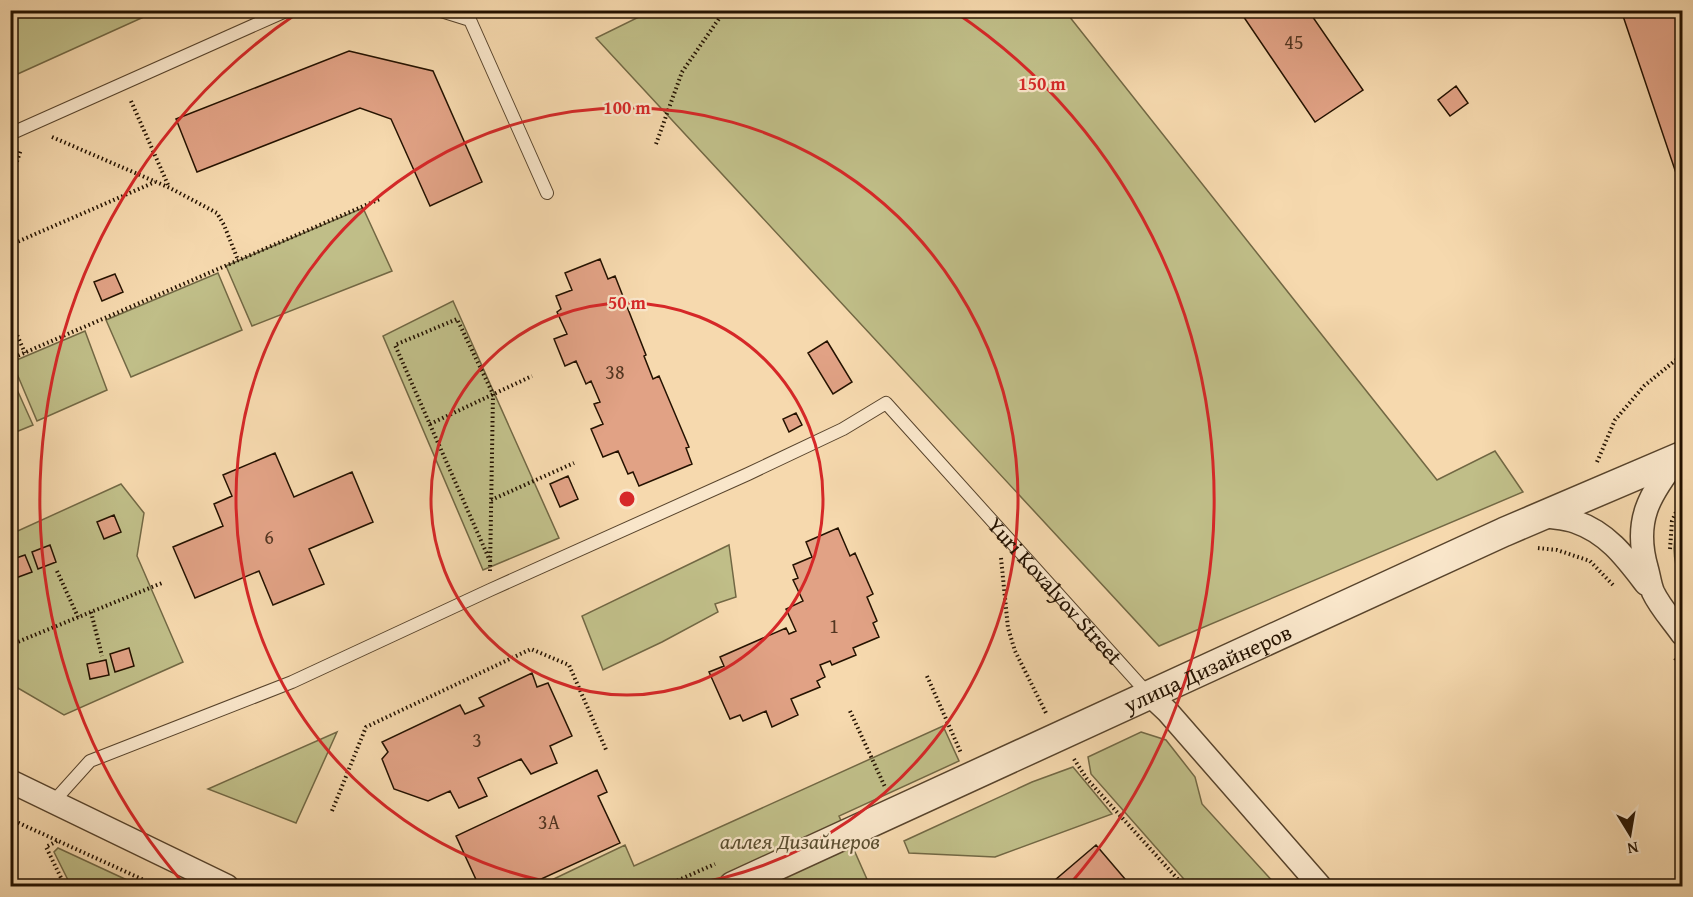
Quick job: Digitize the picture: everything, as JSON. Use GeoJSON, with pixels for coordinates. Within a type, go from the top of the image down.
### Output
{"type":"FeatureCollection","features":[{"type":"Feature","properties":{"kind":"street","name":"улица Дизайнеров"},"geometry":{"type":"LineString","coordinates":[[734,886],[1383,587],[1680,457]]}},
{"type":"Feature","properties":{"kind":"street"},"geometry":{"type":"LineString","coordinates":[[1675,641],[1653,592],[1644,561],[1642,540],[1644,514],[1656,486],[1680,457]]}},
{"type":"Feature","properties":{"kind":"street"},"geometry":{"type":"LineString","coordinates":[[1544,516],[1574,521],[1596,530],[1621,551],[1653,592]]}},
{"type":"Feature","properties":{"kind":"street","name":"Yuri Kovalyov Street"},"geometry":{"type":"LineString","coordinates":[[1150,696],[1168,712],[1320,886]]}},
{"type":"Feature","properties":{"kind":"street"},"geometry":{"type":"LineString","coordinates":[[10,781],[227,886]]}},
{"type":"Feature","properties":{"kind":"lane"},"geometry":{"type":"LineString","coordinates":[[10,134],[288,10]]}},
{"type":"Feature","properties":{"kind":"lane"},"geometry":{"type":"LineString","coordinates":[[438,10],[470,20],[547,193]]}},
{"type":"Feature","properties":{"kind":"lane","name":"Yuri Kovalyov Street"},"geometry":{"type":"LineString","coordinates":[[490,590],[748,474],[843,429],[886,403],[1150,696]]}},
{"type":"Feature","properties":{"kind":"lane"},"geometry":{"type":"LineString","coordinates":[[54,801],[90,761],[292,682],[490,590]]}},
{"type":"Feature","properties":{"kind":"path"},"geometry":{"type":"LineString","coordinates":[[656,144],[682,72],[725,10]]}},
{"type":"Feature","properties":{"kind":"path"},"geometry":{"type":"LineString","coordinates":[[124,84],[170,188]]}},
{"type":"Feature","properties":{"kind":"path"},"geometry":{"type":"LineString","coordinates":[[10,183],[28,127],[170,188],[217,213],[238,260]]}},
{"type":"Feature","properties":{"kind":"path"},"geometry":{"type":"LineString","coordinates":[[10,245],[155,182]]}},
{"type":"Feature","properties":{"kind":"path"},"geometry":{"type":"LineString","coordinates":[[10,359],[380,199]]}},
{"type":"Feature","properties":{"kind":"path"},"geometry":{"type":"LineString","coordinates":[[490,561],[395,345],[457,318],[493,394],[490,590]]}},
{"type":"Feature","properties":{"kind":"path"},"geometry":{"type":"LineString","coordinates":[[10,319],[25,353]]}},
{"type":"Feature","properties":{"kind":"path"},"geometry":{"type":"LineString","coordinates":[[1597,463],[1615,420],[1644,386],[1683,354]]}},
{"type":"Feature","properties":{"kind":"path"},"geometry":{"type":"LineString","coordinates":[[430,424],[532,376]]}},
{"type":"Feature","properties":{"kind":"path"},"geometry":{"type":"LineString","coordinates":[[491,500],[574,463]]}},
{"type":"Feature","properties":{"kind":"path"},"geometry":{"type":"LineString","coordinates":[[1671,558],[1672,521],[1683,499]]}},
{"type":"Feature","properties":{"kind":"path"},"geometry":{"type":"LineString","coordinates":[[998,528],[1008,628],[1015,651],[1047,715]]}},
{"type":"Feature","properties":{"kind":"path"},"geometry":{"type":"LineString","coordinates":[[1536,548],[1557,550],[1590,561],[1614,587]]}},
{"type":"Feature","properties":{"kind":"path"},"geometry":{"type":"LineString","coordinates":[[57,571],[78,617]]}},
{"type":"Feature","properties":{"kind":"path"},"geometry":{"type":"LineString","coordinates":[[10,645],[162,583]]}},
{"type":"Feature","properties":{"kind":"path"},"geometry":{"type":"LineString","coordinates":[[91,612],[102,656]]}},
{"type":"Feature","properties":{"kind":"path"},"geometry":{"type":"LineString","coordinates":[[1675,641],[1683,667]]}},
{"type":"Feature","properties":{"kind":"path"},"geometry":{"type":"LineString","coordinates":[[332,811],[366,728],[531,649],[569,665],[607,752]]}},
{"type":"Feature","properties":{"kind":"path"},"geometry":{"type":"LineString","coordinates":[[927,676],[962,754]]}},
{"type":"Feature","properties":{"kind":"path"},"geometry":{"type":"LineString","coordinates":[[850,711],[885,788]]}},
{"type":"Feature","properties":{"kind":"path"},"geometry":{"type":"LineString","coordinates":[[1073,758],[1087,779],[1184,886]]}},
{"type":"Feature","properties":{"kind":"path"},"geometry":{"type":"LineString","coordinates":[[10,819],[157,886]]}},
{"type":"Feature","properties":{"kind":"path"},"geometry":{"type":"LineString","coordinates":[[10,834],[17,822]]}},
{"type":"Feature","properties":{"kind":"path"},"geometry":{"type":"LineString","coordinates":[[58,840],[46,848],[65,886]]}},
{"type":"Feature","properties":{"kind":"green space"},"geometry":{"type":"Polygon","coordinates":[[[11,10],[157,10],[157,11],[11,77],[11,10]]]}},
{"type":"Feature","properties":{"kind":"green space"},"geometry":{"type":"Polygon","coordinates":[[[653,10],[1065,11],[1437,480],[1495,451],[1523,492],[1159,646],[596,38],[653,10]]]}},
{"type":"Feature","properties":{"kind":"green space"},"geometry":{"type":"Polygon","coordinates":[[[363,208],[392,271],[252,326],[226,266],[363,208]]]}},
{"type":"Feature","properties":{"kind":"green space"},"geometry":{"type":"Polygon","coordinates":[[[218,273],[242,330],[131,377],[106,320],[218,273]]]}},
{"type":"Feature","properties":{"kind":"green space"},"geometry":{"type":"Polygon","coordinates":[[[453,301],[559,538],[483,570],[383,336],[453,301]]]}},
{"type":"Feature","properties":{"kind":"green space"},"geometry":{"type":"Polygon","coordinates":[[[85,331],[107,390],[37,421],[12,362],[85,331]]]}},
{"type":"Feature","properties":{"kind":"green space"},"geometry":{"type":"Polygon","coordinates":[[[10,374],[33,425],[11,434],[10,434],[10,374]]]}},
{"type":"Feature","properties":{"kind":"green space"},"geometry":{"type":"Polygon","coordinates":[[[121,484],[144,513],[137,556],[183,662],[64,715],[11,684],[11,534],[121,484]]]}},
{"type":"Feature","properties":{"kind":"green space"},"geometry":{"type":"Polygon","coordinates":[[[1682,510],[1682,587],[1674,548],[1682,510]]]}},
{"type":"Feature","properties":{"kind":"green space"},"geometry":{"type":"Polygon","coordinates":[[[729,545],[736,597],[715,604],[718,612],[603,670],[582,616],[729,545]]]}},
{"type":"Feature","properties":{"kind":"green space","name":"аллея Дизайнеров"},"geometry":{"type":"Polygon","coordinates":[[[943,726],[959,761],[839,816],[870,886],[539,886],[625,845],[634,866],[943,726]]]}},
{"type":"Feature","properties":{"kind":"green space"},"geometry":{"type":"Polygon","coordinates":[[[337,732],[296,823],[208,789],[337,732]]]}},
{"type":"Feature","properties":{"kind":"green space"},"geometry":{"type":"Polygon","coordinates":[[[1141,732],[1166,740],[1195,777],[1202,804],[1277,886],[1190,886],[1091,774],[1088,757],[1141,732]]]}},
{"type":"Feature","properties":{"kind":"green space"},"geometry":{"type":"Polygon","coordinates":[[[1073,767],[1112,814],[995,857],[909,853],[904,841],[1032,782],[1073,767]]]}},
{"type":"Feature","properties":{"kind":"green space"},"geometry":{"type":"Polygon","coordinates":[[[58,848],[140,886],[71,886],[54,852],[58,848]]]}},
{"type":"Feature","properties":{"kind":"building"},"geometry":{"type":"Polygon","coordinates":[[[1239,10],[1308,10],[1363,90],[1315,122],[1239,10]]]}},
{"type":"Feature","properties":{"kind":"building"},"geometry":{"type":"Polygon","coordinates":[[[1621,10],[1673,10],[1682,40],[1682,177],[1678,179],[1621,10]]]}},
{"type":"Feature","properties":{"kind":"building"},"geometry":{"type":"Polygon","coordinates":[[[349,51],[433,71],[482,182],[430,206],[391,119],[360,108],[197,172],[176,119],[349,51]]]}},
{"type":"Feature","properties":{"kind":"building"},"geometry":{"type":"Polygon","coordinates":[[[1456,86],[1468,103],[1450,116],[1438,100],[1456,86]]]}},
{"type":"Feature","properties":{"kind":"building"},"geometry":{"type":"Polygon","coordinates":[[[600,259],[608,279],[615,276],[653,379],[659,376],[689,447],[686,448],[692,464],[639,486],[633,472],[628,474],[618,451],[603,457],[591,429],[603,424],[594,404],[600,402],[591,381],[586,384],[576,361],[565,366],[554,339],[567,334],[557,312],[561,309],[556,296],[572,290],[565,273],[600,259]]]}},
{"type":"Feature","properties":{"kind":"building"},"geometry":{"type":"Polygon","coordinates":[[[115,274],[123,292],[102,301],[94,282],[115,274]]]}},
{"type":"Feature","properties":{"kind":"building"},"geometry":{"type":"Polygon","coordinates":[[[827,341],[852,382],[833,394],[808,353],[827,341]]]}},
{"type":"Feature","properties":{"kind":"building"},"geometry":{"type":"Polygon","coordinates":[[[796,413],[802,425],[789,432],[783,419],[796,413]]]}},
{"type":"Feature","properties":{"kind":"building"},"geometry":{"type":"Polygon","coordinates":[[[275,453],[294,497],[352,472],[373,522],[309,549],[324,584],[273,605],[259,571],[195,598],[173,547],[223,526],[214,504],[232,496],[223,475],[275,453]]]}},
{"type":"Feature","properties":{"kind":"building"},"geometry":{"type":"Polygon","coordinates":[[[568,476],[578,499],[560,507],[550,484],[568,476]]]}},
{"type":"Feature","properties":{"kind":"building"},"geometry":{"type":"Polygon","coordinates":[[[114,515],[121,532],[104,539],[97,522],[114,515]]]}},
{"type":"Feature","properties":{"kind":"building"},"geometry":{"type":"Polygon","coordinates":[[[838,528],[850,556],[855,553],[873,594],[867,597],[877,621],[873,623],[879,637],[853,648],[856,655],[832,665],[830,661],[820,665],[825,677],[817,681],[820,687],[791,699],[798,715],[772,727],[766,711],[743,721],[740,715],[730,719],[709,672],[724,666],[720,657],[786,628],[789,634],[796,631],[786,609],[803,601],[793,580],[798,578],[793,565],[812,557],[806,542],[838,528]]]}},
{"type":"Feature","properties":{"kind":"building"},"geometry":{"type":"Polygon","coordinates":[[[50,545],[56,562],[38,569],[32,552],[50,545]]]}},
{"type":"Feature","properties":{"kind":"building"},"geometry":{"type":"Polygon","coordinates":[[[25,555],[32,572],[13,579],[10,560],[25,555]]]}},
{"type":"Feature","properties":{"kind":"building"},"geometry":{"type":"Polygon","coordinates":[[[129,648],[134,666],[115,672],[110,654],[129,648]]]}},
{"type":"Feature","properties":{"kind":"building"},"geometry":{"type":"Polygon","coordinates":[[[106,660],[109,675],[90,679],[87,664],[106,660]]]}},
{"type":"Feature","properties":{"kind":"building"},"geometry":{"type":"Polygon","coordinates":[[[532,673],[537,687],[548,683],[572,736],[550,746],[557,763],[531,774],[521,759],[478,778],[487,796],[459,808],[450,791],[428,801],[394,789],[382,759],[388,752],[382,742],[460,705],[465,714],[484,706],[479,698],[532,673]]]}},
{"type":"Feature","properties":{"kind":"building"},"geometry":{"type":"Polygon","coordinates":[[[597,770],[607,792],[598,796],[620,843],[526,886],[479,886],[456,836],[597,770]]]}},
{"type":"Feature","properties":{"kind":"building"},"geometry":{"type":"Polygon","coordinates":[[[1096,845],[1131,886],[1048,886],[1096,845]]]}}]}
